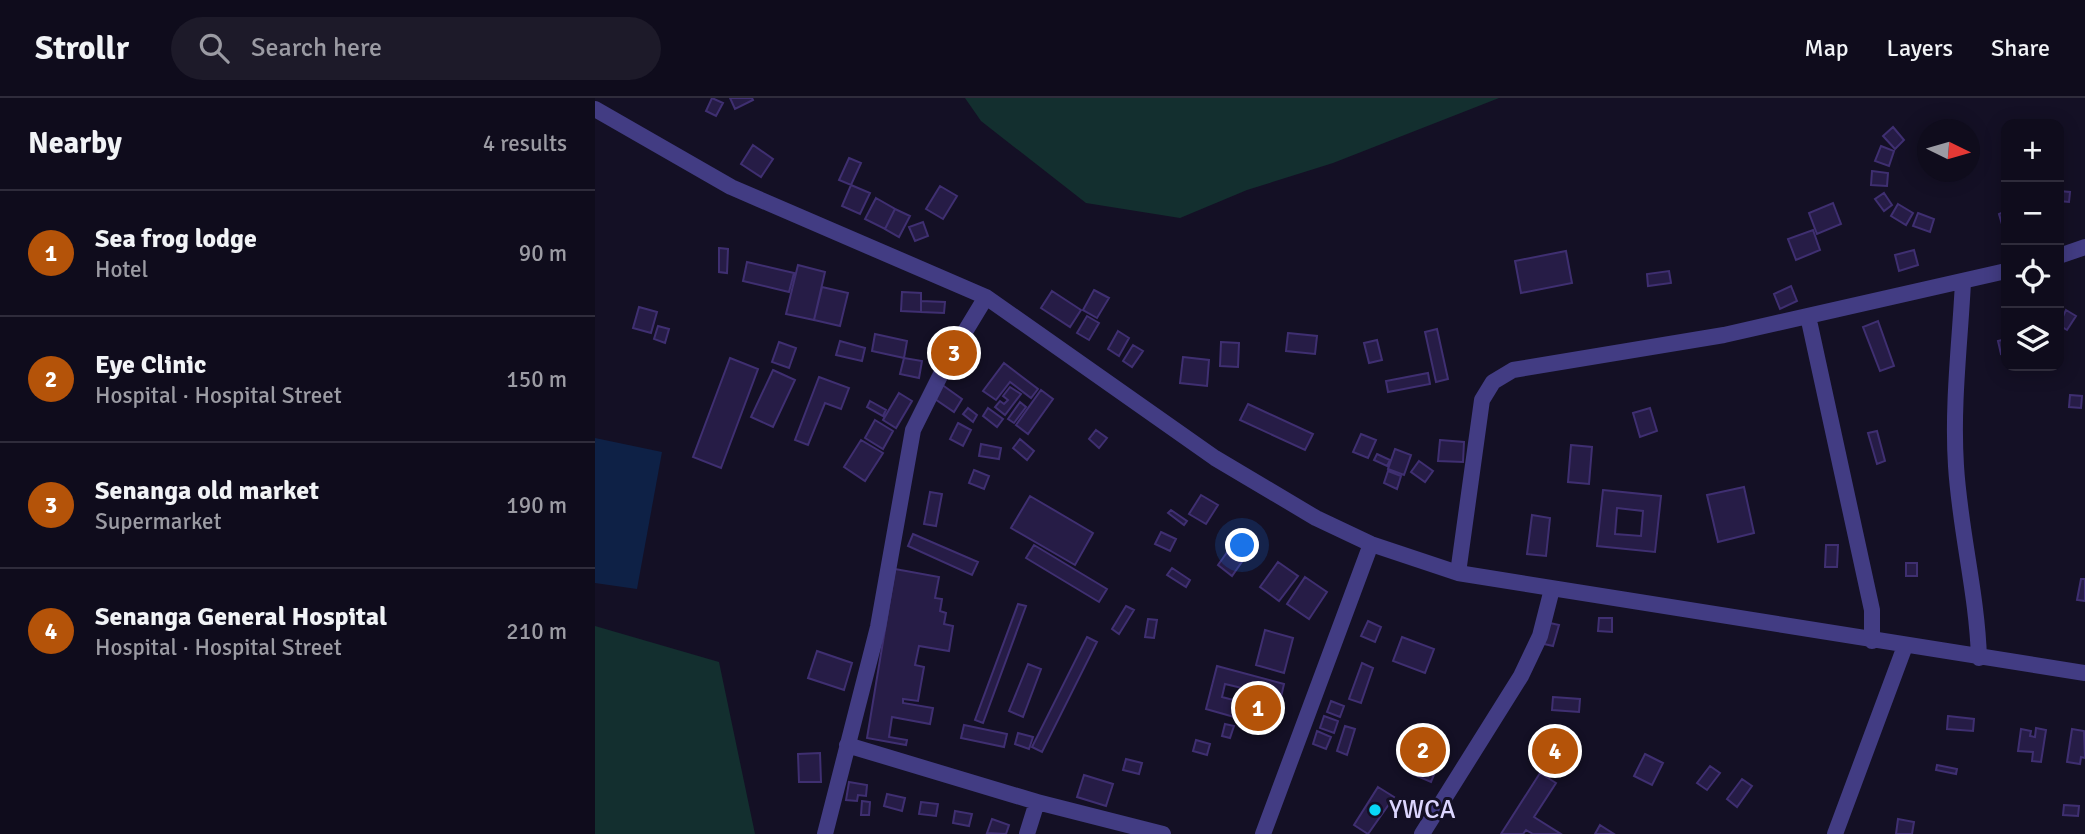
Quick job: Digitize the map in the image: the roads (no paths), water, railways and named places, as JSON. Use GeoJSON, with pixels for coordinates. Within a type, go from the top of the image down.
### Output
{"type":"FeatureCollection","features":[{"type":"Feature","properties":{"kind":"street"},"geometry":{"type":"LineString","coordinates":[[595,109],[731,187],[986,297],[1215,458],[1315,518],[1371,544],[1458,573],[2085,673]]}},
{"type":"Feature","properties":{"kind":"street"},"geometry":{"type":"LineString","coordinates":[[2064,254],[2085,247]]}},
{"type":"Feature","properties":{"kind":"street"},"geometry":{"type":"LineString","coordinates":[[1458,573],[1482,400],[1493,382],[1513,370],[1724,335],[2001,272]]}},
{"type":"Feature","properties":{"kind":"street"},"geometry":{"type":"LineString","coordinates":[[1963,282],[1955,461],[1961,532],[1977,614],[1979,658]]}},
{"type":"Feature","properties":{"kind":"street"},"geometry":{"type":"LineString","coordinates":[[825,834],[878,627],[913,430],[949,358],[986,297]]}},
{"type":"Feature","properties":{"kind":"street"},"geometry":{"type":"LineString","coordinates":[[1808,316],[1872,610],[1872,640]]}},
{"type":"Feature","properties":{"kind":"street"},"geometry":{"type":"LineString","coordinates":[[1263,834],[1371,544]]}},
{"type":"Feature","properties":{"kind":"street"},"geometry":{"type":"LineString","coordinates":[[1422,834],[1521,676],[1539,636],[1552,589]]}},
{"type":"Feature","properties":{"kind":"street"},"geometry":{"type":"LineString","coordinates":[[1835,834],[1905,646]]}},
{"type":"Feature","properties":{"kind":"street"},"geometry":{"type":"LineString","coordinates":[[847,746],[1037,802],[1163,834]]}},
{"type":"Feature","properties":{"kind":"street"},"geometry":{"type":"LineString","coordinates":[[1027,834],[1037,802]]}},
{"type":"Feature","properties":{"kind":"water"},"geometry":{"type":"Polygon","coordinates":[[[595,438],[662,452],[637,589],[595,583],[595,438]]]}},
{"type":"Feature","properties":{"kind":"place","name":"Senanga old market"},"geometry":{"type":"Point","coordinates":[954,353]}},
{"type":"Feature","properties":{"kind":"place","name":"Sea frog lodge"},"geometry":{"type":"Point","coordinates":[1258,708]}},
{"type":"Feature","properties":{"kind":"place","name":"Eye Clinic"},"geometry":{"type":"Point","coordinates":[1423,750]}},
{"type":"Feature","properties":{"kind":"place","name":"Senanga General Hospital"},"geometry":{"type":"Point","coordinates":[1555,751]}},
{"type":"Feature","properties":{"kind":"place","name":"YWCA"},"geometry":{"type":"Point","coordinates":[1375,810]}}]}
